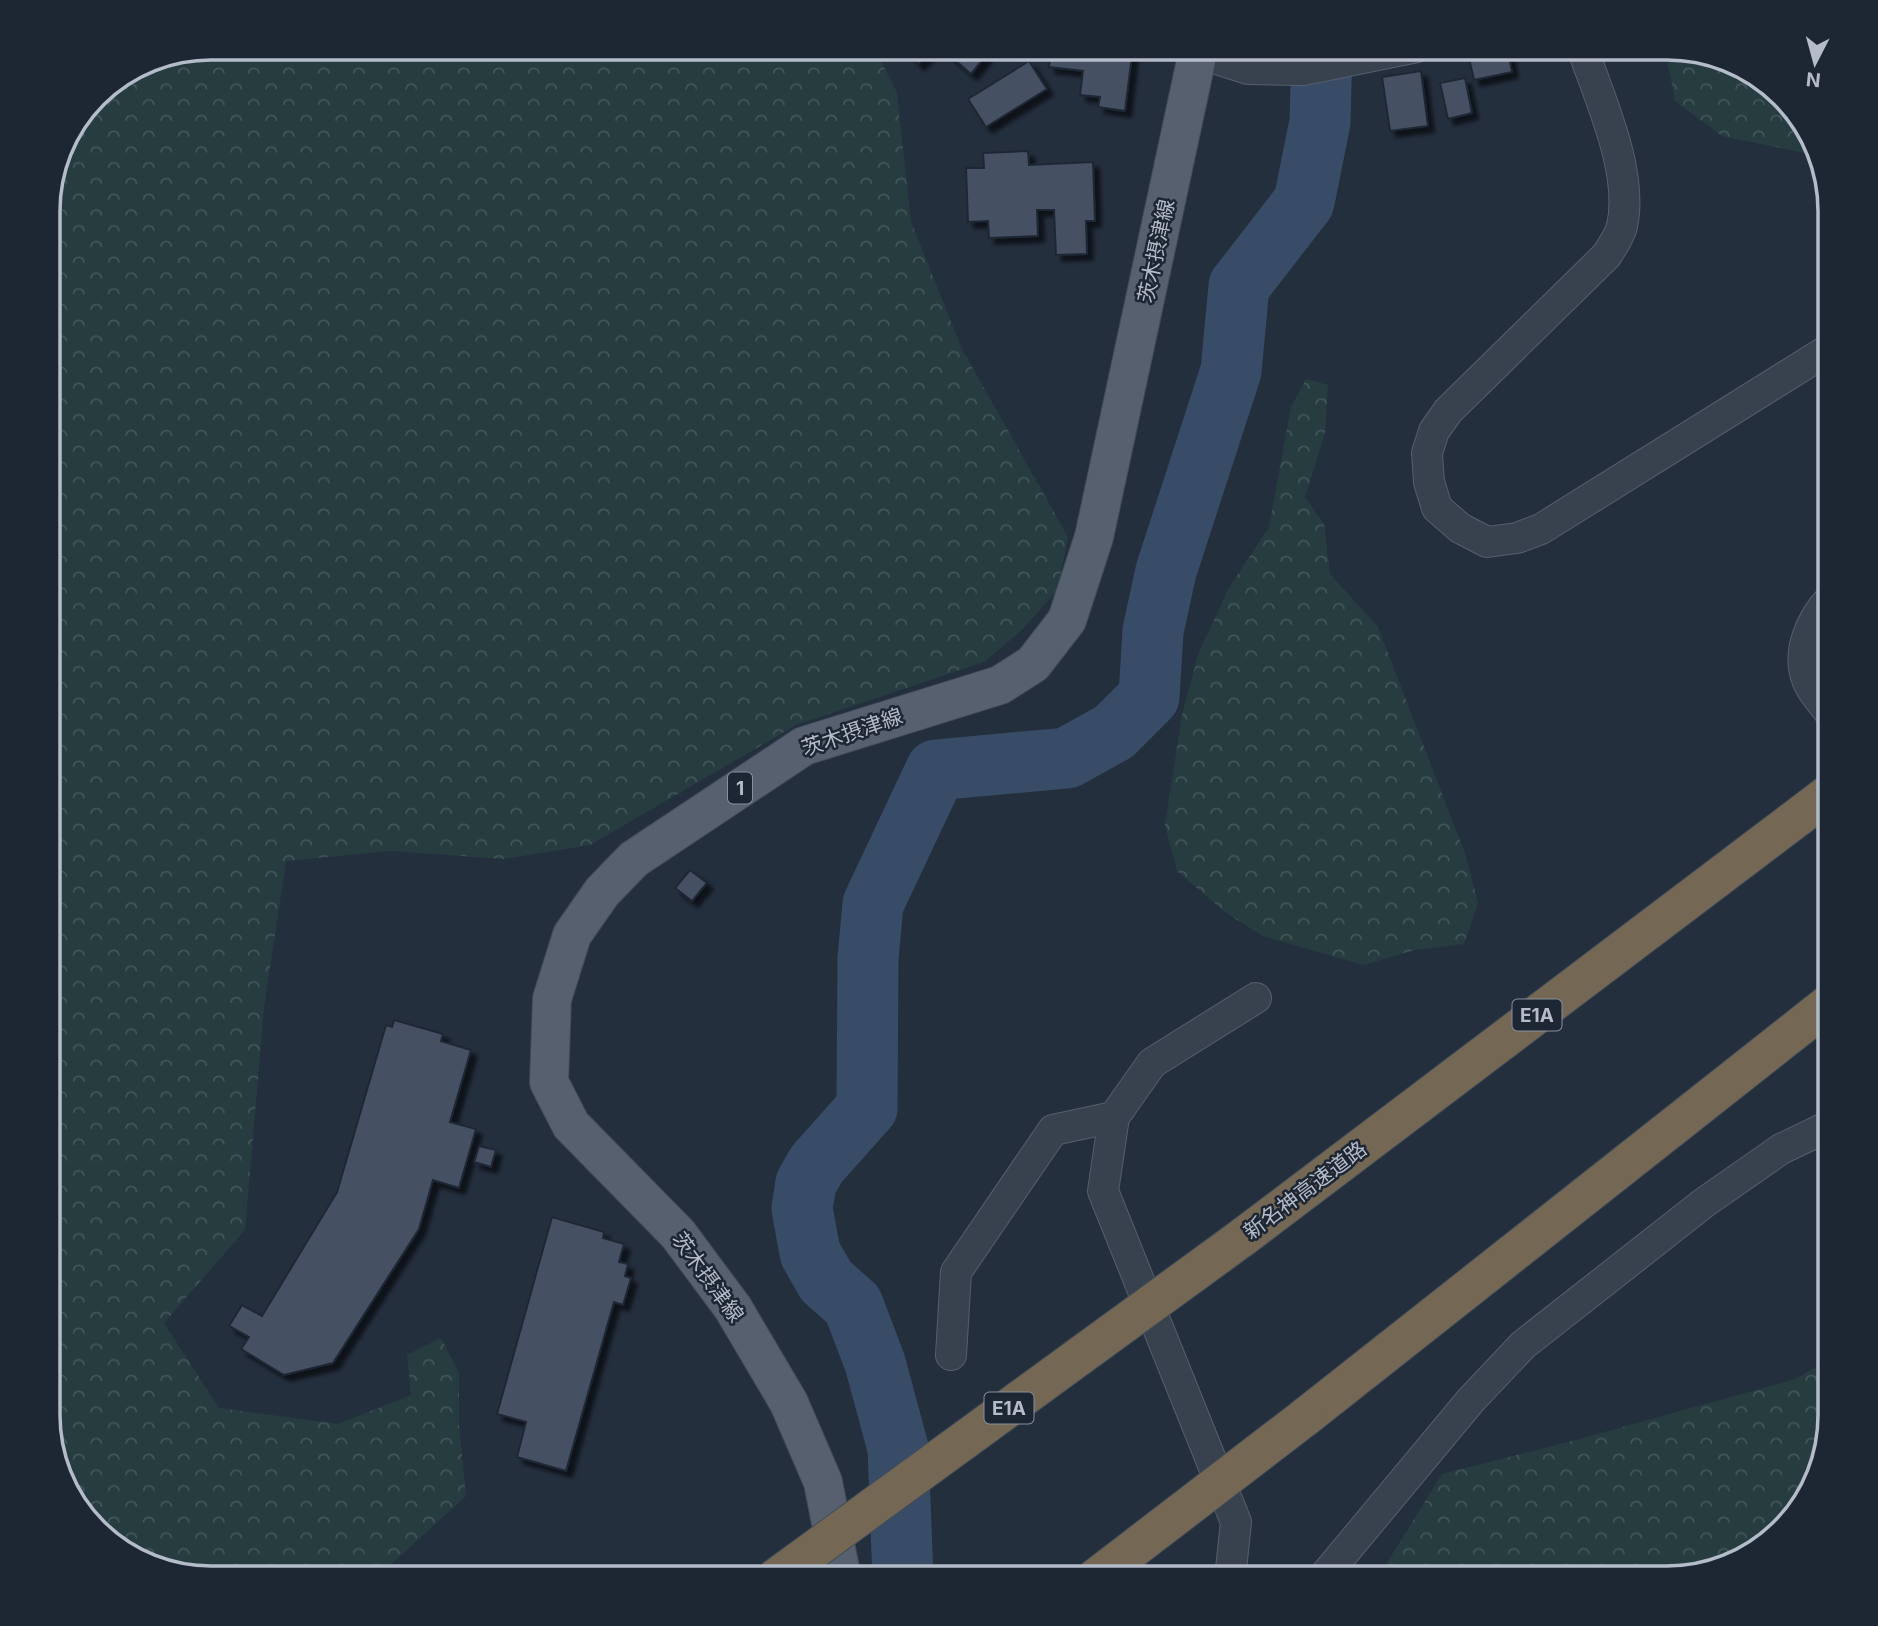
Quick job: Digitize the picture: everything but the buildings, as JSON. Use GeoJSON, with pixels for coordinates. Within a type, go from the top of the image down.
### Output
{"type":"FeatureCollection","features":[{"type":"Feature","properties":{"kind":"highway","name":"新名神高速道路"},"geometry":{"type":"LineString","coordinates":[[792,1566],[1243,1237],[1818,802]]}},
{"type":"Feature","properties":{"kind":"highway"},"geometry":{"type":"LineString","coordinates":[[1111,1566],[1304,1418],[1818,1011]]}},
{"type":"Feature","properties":{"kind":"main road","name":"茨木摂津線"},"geometry":{"type":"LineString","coordinates":[[839,1566],[822,1482],[789,1403],[733,1308],[678,1234],[571,1125],[549,1082],[552,999],[572,935],[602,892],[634,859],[804,746],[1000,685],[1033,664],[1066,620],[1094,537],[1197,60]]}},
{"type":"Feature","properties":{"kind":"street"},"geometry":{"type":"LineString","coordinates":[[1225,60],[1248,69],[1303,70],[1349,60]]}},
{"type":"Feature","properties":{"kind":"street"},"geometry":{"type":"LineString","coordinates":[[1586,60],[1623,170],[1626,200],[1622,230],[1607,255],[1448,411],[1434,430],[1427,453],[1429,482],[1437,508],[1460,528],[1487,542],[1517,538],[1541,529],[1818,356]]}},
{"type":"Feature","properties":{"kind":"street"},"geometry":{"type":"LineString","coordinates":[[1818,613],[1803,649],[1809,684],[1818,696]]}},
{"type":"Feature","properties":{"kind":"street"},"geometry":{"type":"LineString","coordinates":[[1231,1566],[1236,1522],[1103,1191],[1114,1117],[1152,1063],[1256,998]]}},
{"type":"Feature","properties":{"kind":"street"},"geometry":{"type":"LineString","coordinates":[[951,1355],[956,1272],[1008,1195],[1053,1130],[1114,1117]]}},
{"type":"Feature","properties":{"kind":"street"},"geometry":{"type":"LineString","coordinates":[[1333,1566],[1471,1400],[1523,1345],[1705,1202],[1781,1149],[1818,1131]]}},
{"type":"Feature","properties":{"kind":"green space"},"geometry":{"type":"Polygon","coordinates":[[[880,60],[897,93],[911,222],[962,349],[1068,537],[1057,591],[1020,632],[984,662],[796,725],[590,845],[503,859],[391,851],[286,861],[264,1008],[245,1230],[164,1323],[219,1408],[338,1424],[411,1395],[407,1355],[441,1338],[459,1373],[459,1425],[466,1496],[389,1566],[200,1566],[181,1564],[153,1555],[118,1535],[85,1500],[65,1455],[60,1426],[60,200],[67,162],[85,126],[111,97],[144,75],[181,62],[880,60]]]}},
{"type":"Feature","properties":{"kind":"green space"},"geometry":{"type":"Polygon","coordinates":[[[1667,60],[1697,62],[1716,67],[1752,85],[1787,118],[1807,153],[1722,136],[1675,101],[1667,60]]]}},
{"type":"Feature","properties":{"kind":"green space"},"geometry":{"type":"Polygon","coordinates":[[[1306,379],[1328,385],[1325,433],[1305,497],[1324,524],[1330,574],[1378,627],[1466,856],[1478,903],[1464,944],[1415,950],[1363,965],[1263,936],[1226,913],[1177,871],[1165,825],[1182,715],[1199,652],[1229,588],[1269,527],[1291,407],[1306,379]]]}},
{"type":"Feature","properties":{"kind":"green space"},"geometry":{"type":"Polygon","coordinates":[[[1818,1366],[1818,1426],[1816,1445],[1807,1473],[1793,1500],[1781,1515],[1760,1535],[1734,1551],[1716,1559],[1668,1566],[1385,1566],[1442,1474],[1795,1379],[1818,1366]]]}},
{"type":"Feature","properties":{"kind":"waterway"},"geometry":{"type":"LineString","coordinates":[[903,1566],[898,1448],[875,1363],[853,1305],[826,1281],[810,1253],[802,1208],[806,1183],[817,1164],[867,1108],[868,958],[873,904],[936,770],[1067,758],[1114,732],[1149,697],[1153,631],[1166,571],[1231,371],[1239,286],[1304,202],[1320,122],[1322,60]]}}]}
